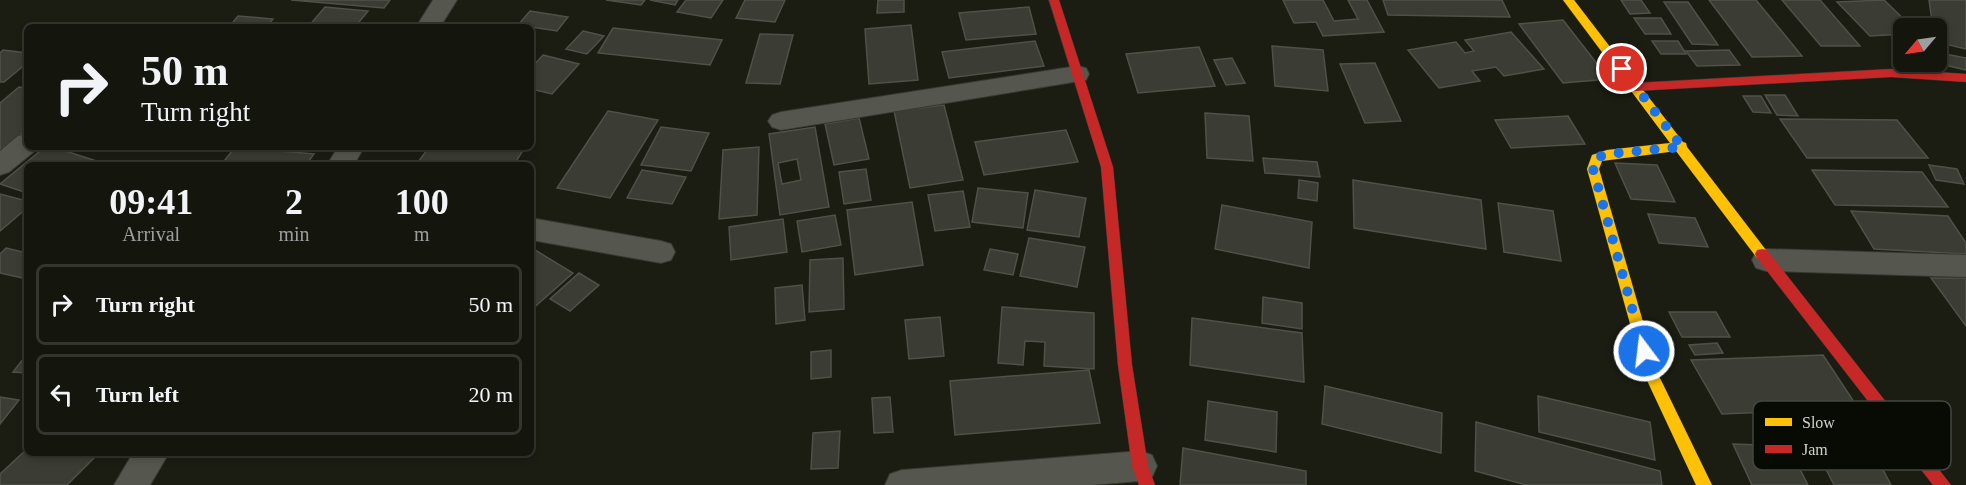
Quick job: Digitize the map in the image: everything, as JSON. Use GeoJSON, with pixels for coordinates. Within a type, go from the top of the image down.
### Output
{"type":"FeatureCollection","features":[{"type":"Feature","properties":{"kind":"street"},"geometry":{"type":"LineString","coordinates":[[430,24],[445,0]]}},
{"type":"Feature","properties":{"kind":"street"},"geometry":{"type":"LineString","coordinates":[[902,485],[1144,475],[1125,365],[1107,167],[1054,0]]}},
{"type":"Feature","properties":{"kind":"street"},"geometry":{"type":"LineString","coordinates":[[1568,0],[1766,260],[1877,401]]}},
{"type":"Feature","properties":{"kind":"street"},"geometry":{"type":"LineString","coordinates":[[1635,87],[1891,73],[1966,78]]}},
{"type":"Feature","properties":{"kind":"street"},"geometry":{"type":"LineString","coordinates":[[781,121],[1077,74]]}},
{"type":"Feature","properties":{"kind":"street"},"geometry":{"type":"LineString","coordinates":[[0,165],[24,145]]}},
{"type":"Feature","properties":{"kind":"street"},"geometry":{"type":"LineString","coordinates":[[1682,147],[1607,154],[1596,158],[1593,169],[1651,374],[1704,485]]}},
{"type":"Feature","properties":{"kind":"street"},"geometry":{"type":"LineString","coordinates":[[534,230],[661,252]]}},
{"type":"Feature","properties":{"kind":"street"},"geometry":{"type":"LineString","coordinates":[[1766,260],[1966,266]]}},
{"type":"Feature","properties":{"kind":"street"},"geometry":{"type":"LineString","coordinates":[[131,485],[150,456]]}},
{"type":"Feature","properties":{"kind":"street"},"geometry":{"type":"LineString","coordinates":[[1931,470],[1943,485]]}},
{"type":"Feature","properties":{"kind":"building"},"geometry":{"type":"Polygon","coordinates":[[[291,0],[390,0],[384,8],[291,0]]]}},
{"type":"Feature","properties":{"kind":"building"},"geometry":{"type":"Polygon","coordinates":[[[606,0],[645,0],[641,5],[606,0]]]}},
{"type":"Feature","properties":{"kind":"building"},"geometry":{"type":"Polygon","coordinates":[[[650,0],[678,0],[675,5],[650,0]]]}},
{"type":"Feature","properties":{"kind":"building"},"geometry":{"type":"Polygon","coordinates":[[[686,0],[723,0],[711,18],[677,12],[686,0]]]}},
{"type":"Feature","properties":{"kind":"building"},"geometry":{"type":"Polygon","coordinates":[[[745,0],[785,0],[775,22],[736,18],[745,0]]]}},
{"type":"Feature","properties":{"kind":"building"},"geometry":{"type":"Polygon","coordinates":[[[878,0],[904,0],[904,12],[877,13],[878,0]]]}},
{"type":"Feature","properties":{"kind":"building"},"geometry":{"type":"Polygon","coordinates":[[[1283,0],[1323,0],[1334,21],[1358,19],[1348,0],[1367,0],[1384,32],[1323,36],[1316,22],[1294,23],[1283,0]]]}},
{"type":"Feature","properties":{"kind":"building"},"geometry":{"type":"Polygon","coordinates":[[[1383,0],[1502,0],[1510,17],[1388,15],[1383,0]]]}},
{"type":"Feature","properties":{"kind":"building"},"geometry":{"type":"Polygon","coordinates":[[[1621,0],[1641,0],[1650,13],[1630,14],[1621,0]]]}},
{"type":"Feature","properties":{"kind":"building"},"geometry":{"type":"Polygon","coordinates":[[[1709,0],[1756,0],[1802,56],[1752,57],[1709,0]]]}},
{"type":"Feature","properties":{"kind":"building"},"geometry":{"type":"Polygon","coordinates":[[[1782,0],[1820,0],[1860,46],[1821,46],[1782,0]]]}},
{"type":"Feature","properties":{"kind":"building"},"geometry":{"type":"Polygon","coordinates":[[[1884,0],[1903,18],[1893,18],[1893,35],[1870,36],[1837,2],[1884,0]]]}},
{"type":"Feature","properties":{"kind":"building"},"geometry":{"type":"Polygon","coordinates":[[[1929,0],[1966,0],[1966,49],[1947,45],[1947,18],[1932,18],[1929,0]]]}},
{"type":"Feature","properties":{"kind":"building"},"geometry":{"type":"Polygon","coordinates":[[[1664,2],[1688,2],[1718,45],[1692,44],[1664,2]]]}},
{"type":"Feature","properties":{"kind":"building"},"geometry":{"type":"Polygon","coordinates":[[[325,7],[368,11],[357,24],[311,24],[325,7]]]}},
{"type":"Feature","properties":{"kind":"building"},"geometry":{"type":"Polygon","coordinates":[[[1029,7],[1036,34],[966,40],[959,13],[1029,7]]]}},
{"type":"Feature","properties":{"kind":"building"},"geometry":{"type":"Polygon","coordinates":[[[530,11],[568,17],[557,31],[534,27],[534,24],[519,24],[530,11]]]}},
{"type":"Feature","properties":{"kind":"building"},"geometry":{"type":"Polygon","coordinates":[[[238,16],[273,19],[269,24],[231,24],[238,16]]]}},
{"type":"Feature","properties":{"kind":"building"},"geometry":{"type":"Polygon","coordinates":[[[1634,18],[1661,18],[1671,34],[1645,34],[1634,18]]]}},
{"type":"Feature","properties":{"kind":"building"},"geometry":{"type":"Polygon","coordinates":[[[1563,20],[1609,79],[1563,83],[1519,24],[1563,20]]]}},
{"type":"Feature","properties":{"kind":"building"},"geometry":{"type":"Polygon","coordinates":[[[911,25],[918,80],[869,84],[865,29],[911,25]]]}},
{"type":"Feature","properties":{"kind":"building"},"geometry":{"type":"Polygon","coordinates":[[[613,28],[722,40],[710,65],[598,53],[613,28]]]}},
{"type":"Feature","properties":{"kind":"building"},"geometry":{"type":"Polygon","coordinates":[[[583,31],[604,36],[587,54],[566,49],[583,31]]]}},
{"type":"Feature","properties":{"kind":"building"},"geometry":{"type":"Polygon","coordinates":[[[1511,32],[1544,69],[1504,76],[1496,67],[1472,71],[1480,81],[1439,88],[1408,50],[1456,42],[1465,53],[1474,51],[1465,40],[1511,32]]]}},
{"type":"Feature","properties":{"kind":"building"},"geometry":{"type":"Polygon","coordinates":[[[760,34],[793,35],[780,84],[746,83],[760,34]]]}},
{"type":"Feature","properties":{"kind":"building"},"geometry":{"type":"Polygon","coordinates":[[[1035,41],[1044,66],[949,78],[942,52],[1035,41]]]}},
{"type":"Feature","properties":{"kind":"building"},"geometry":{"type":"Polygon","coordinates":[[[1652,41],[1678,41],[1686,54],[1661,54],[1652,41]]]}},
{"type":"Feature","properties":{"kind":"building"},"geometry":{"type":"Polygon","coordinates":[[[1272,46],[1323,50],[1328,91],[1275,86],[1272,46]]]}},
{"type":"Feature","properties":{"kind":"building"},"geometry":{"type":"Polygon","coordinates":[[[1199,47],[1215,86],[1138,93],[1126,54],[1199,47]]]}},
{"type":"Feature","properties":{"kind":"building"},"geometry":{"type":"Polygon","coordinates":[[[3,50],[24,53],[24,65],[4,82],[0,82],[0,53],[3,50]]]}},
{"type":"Feature","properties":{"kind":"building"},"geometry":{"type":"Polygon","coordinates":[[[1729,50],[1740,65],[1697,66],[1686,51],[1729,50]]]}},
{"type":"Feature","properties":{"kind":"building"},"geometry":{"type":"Polygon","coordinates":[[[1947,54],[1966,58],[1966,70],[1949,66],[1947,54]]]}},
{"type":"Feature","properties":{"kind":"building"},"geometry":{"type":"Polygon","coordinates":[[[543,55],[579,64],[552,94],[534,90],[534,65],[543,55]]]}},
{"type":"Feature","properties":{"kind":"building"},"geometry":{"type":"Polygon","coordinates":[[[1232,58],[1245,83],[1226,85],[1214,60],[1232,58]]]}},
{"type":"Feature","properties":{"kind":"building"},"geometry":{"type":"Polygon","coordinates":[[[1375,63],[1401,121],[1365,123],[1340,64],[1375,63]]]}},
{"type":"Feature","properties":{"kind":"building"},"geometry":{"type":"Polygon","coordinates":[[[19,87],[24,88],[24,132],[0,153],[0,103],[19,87]]]}},
{"type":"Feature","properties":{"kind":"building"},"geometry":{"type":"Polygon","coordinates":[[[1765,95],[1785,95],[1798,116],[1777,115],[1765,95]]]}},
{"type":"Feature","properties":{"kind":"building"},"geometry":{"type":"Polygon","coordinates":[[[1743,96],[1761,96],[1771,113],[1753,112],[1743,96]]]}},
{"type":"Feature","properties":{"kind":"building"},"geometry":{"type":"Polygon","coordinates":[[[944,105],[963,180],[910,188],[894,111],[944,105]]]}},
{"type":"Feature","properties":{"kind":"building"},"geometry":{"type":"Polygon","coordinates":[[[608,111],[658,120],[610,198],[557,188],[608,111]]]}},
{"type":"Feature","properties":{"kind":"building"},"geometry":{"type":"Polygon","coordinates":[[[1205,113],[1249,116],[1253,161],[1207,158],[1205,113]]]}},
{"type":"Feature","properties":{"kind":"building"},"geometry":{"type":"Polygon","coordinates":[[[1568,116],[1585,144],[1511,148],[1495,120],[1568,116]]]}},
{"type":"Feature","properties":{"kind":"building"},"geometry":{"type":"Polygon","coordinates":[[[859,118],[869,159],[834,165],[825,124],[859,118]]]}},
{"type":"Feature","properties":{"kind":"building"},"geometry":{"type":"Polygon","coordinates":[[[1780,119],[1897,120],[1928,158],[1807,158],[1780,119]]]}},
{"type":"Feature","properties":{"kind":"building"},"geometry":{"type":"Polygon","coordinates":[[[661,127],[709,133],[691,171],[641,165],[661,127]]]}},
{"type":"Feature","properties":{"kind":"building"},"geometry":{"type":"Polygon","coordinates":[[[815,127],[829,207],[780,215],[769,134],[815,127]],[[797,159],[778,163],[782,184],[801,180],[797,159]]]}},
{"type":"Feature","properties":{"kind":"building"},"geometry":{"type":"Polygon","coordinates":[[[1066,130],[1078,162],[984,175],[975,142],[1066,130]]]}},
{"type":"Feature","properties":{"kind":"building"},"geometry":{"type":"Polygon","coordinates":[[[759,147],[757,215],[719,219],[723,150],[759,147]]]}},
{"type":"Feature","properties":{"kind":"building"},"geometry":{"type":"Polygon","coordinates":[[[41,150],[62,150],[100,162],[27,162],[41,150]]]}},
{"type":"Feature","properties":{"kind":"building"},"geometry":{"type":"Polygon","coordinates":[[[233,150],[314,154],[308,162],[223,162],[233,150]]]}},
{"type":"Feature","properties":{"kind":"building"},"geometry":{"type":"Polygon","coordinates":[[[427,150],[523,150],[516,162],[418,162],[427,150]]]}},
{"type":"Feature","properties":{"kind":"building"},"geometry":{"type":"Polygon","coordinates":[[[1263,158],[1317,162],[1320,177],[1265,173],[1263,158]]]}},
{"type":"Feature","properties":{"kind":"building"},"geometry":{"type":"Polygon","coordinates":[[[1615,163],[1657,165],[1675,202],[1631,199],[1615,163]]]}},
{"type":"Feature","properties":{"kind":"building"},"geometry":{"type":"Polygon","coordinates":[[[24,164],[24,192],[0,184],[24,164]]]}},
{"type":"Feature","properties":{"kind":"building"},"geometry":{"type":"Polygon","coordinates":[[[1929,165],[1957,169],[1964,184],[1936,180],[1929,165]]]}},
{"type":"Feature","properties":{"kind":"building"},"geometry":{"type":"Polygon","coordinates":[[[866,169],[871,200],[844,204],[839,172],[866,169]]]}},
{"type":"Feature","properties":{"kind":"building"},"geometry":{"type":"Polygon","coordinates":[[[642,170],[686,177],[672,204],[627,198],[642,170]]]}},
{"type":"Feature","properties":{"kind":"building"},"geometry":{"type":"Polygon","coordinates":[[[1812,170],[1922,172],[1948,207],[1835,205],[1812,170]]]}},
{"type":"Feature","properties":{"kind":"building"},"geometry":{"type":"Polygon","coordinates":[[[1299,180],[1318,183],[1317,201],[1298,198],[1299,180]]]}},
{"type":"Feature","properties":{"kind":"building"},"geometry":{"type":"Polygon","coordinates":[[[1353,180],[1481,200],[1486,249],[1354,228],[1353,180]]]}},
{"type":"Feature","properties":{"kind":"building"},"geometry":{"type":"Polygon","coordinates":[[[978,188],[1028,193],[1023,228],[972,222],[978,188]]]}},
{"type":"Feature","properties":{"kind":"building"},"geometry":{"type":"Polygon","coordinates":[[[1035,190],[1086,198],[1079,237],[1027,230],[1035,190]]]}},
{"type":"Feature","properties":{"kind":"building"},"geometry":{"type":"Polygon","coordinates":[[[963,191],[970,227],[935,231],[928,195],[963,191]]]}},
{"type":"Feature","properties":{"kind":"building"},"geometry":{"type":"Polygon","coordinates":[[[0,194],[24,200],[24,211],[0,231],[0,194]]]}},
{"type":"Feature","properties":{"kind":"building"},"geometry":{"type":"Polygon","coordinates":[[[912,202],[923,265],[855,275],[847,210],[912,202]]]}},
{"type":"Feature","properties":{"kind":"building"},"geometry":{"type":"Polygon","coordinates":[[[1498,203],[1553,211],[1561,261],[1504,252],[1498,203]]]}},
{"type":"Feature","properties":{"kind":"building"},"geometry":{"type":"Polygon","coordinates":[[[1222,205],[1312,222],[1309,268],[1215,249],[1222,205]]]}},
{"type":"Feature","properties":{"kind":"building"},"geometry":{"type":"Polygon","coordinates":[[[1851,211],[1948,216],[1966,243],[1966,254],[1874,249],[1851,211]]]}},
{"type":"Feature","properties":{"kind":"building"},"geometry":{"type":"Polygon","coordinates":[[[1648,214],[1695,218],[1708,247],[1659,243],[1648,214]]]}},
{"type":"Feature","properties":{"kind":"building"},"geometry":{"type":"Polygon","coordinates":[[[835,215],[841,245],[802,252],[797,221],[835,215]]]}},
{"type":"Feature","properties":{"kind":"building"},"geometry":{"type":"Polygon","coordinates":[[[783,219],[787,252],[731,260],[729,227],[783,219]]]}},
{"type":"Feature","properties":{"kind":"building"},"geometry":{"type":"Polygon","coordinates":[[[1029,238],[1085,247],[1077,287],[1020,276],[1029,238]]]}},
{"type":"Feature","properties":{"kind":"building"},"geometry":{"type":"Polygon","coordinates":[[[6,248],[24,252],[24,278],[0,273],[0,254],[6,248]]]}},
{"type":"Feature","properties":{"kind":"building"},"geometry":{"type":"Polygon","coordinates":[[[990,249],[1018,254],[1013,275],[984,270],[990,249]]]}},
{"type":"Feature","properties":{"kind":"building"},"geometry":{"type":"Polygon","coordinates":[[[534,251],[573,273],[534,307],[534,251]]]}},
{"type":"Feature","properties":{"kind":"building"},"geometry":{"type":"Polygon","coordinates":[[[843,258],[844,309],[809,312],[810,260],[843,258]]]}},
{"type":"Feature","properties":{"kind":"building"},"geometry":{"type":"Polygon","coordinates":[[[579,273],[599,285],[570,311],[550,299],[579,273]]]}},
{"type":"Feature","properties":{"kind":"building"},"geometry":{"type":"Polygon","coordinates":[[[1931,278],[1966,278],[1966,326],[1931,278]]]}},
{"type":"Feature","properties":{"kind":"building"},"geometry":{"type":"Polygon","coordinates":[[[802,285],[805,320],[776,324],[775,288],[802,285]]]}},
{"type":"Feature","properties":{"kind":"building"},"geometry":{"type":"Polygon","coordinates":[[[1263,297],[1302,303],[1302,329],[1262,323],[1263,297]]]}},
{"type":"Feature","properties":{"kind":"building"},"geometry":{"type":"Polygon","coordinates":[[[1002,307],[1094,313],[1094,369],[1044,366],[1045,342],[1025,341],[1023,365],[998,363],[1002,307]]]}},
{"type":"Feature","properties":{"kind":"building"},"geometry":{"type":"Polygon","coordinates":[[[1669,312],[1716,312],[1730,337],[1682,337],[1669,312]]]}},
{"type":"Feature","properties":{"kind":"building"},"geometry":{"type":"Polygon","coordinates":[[[940,317],[944,356],[909,359],[905,320],[940,317]]]}},
{"type":"Feature","properties":{"kind":"building"},"geometry":{"type":"Polygon","coordinates":[[[1192,318],[1302,333],[1304,382],[1190,365],[1192,318]]]}},
{"type":"Feature","properties":{"kind":"building"},"geometry":{"type":"Polygon","coordinates":[[[1717,343],[1723,353],[1695,355],[1689,345],[1717,343]]]}},
{"type":"Feature","properties":{"kind":"building"},"geometry":{"type":"Polygon","coordinates":[[[831,350],[831,377],[811,379],[811,352],[831,350]]]}},
{"type":"Feature","properties":{"kind":"building"},"geometry":{"type":"Polygon","coordinates":[[[1823,355],[1853,401],[1753,401],[1753,413],[1722,414],[1691,360],[1823,355]]]}},
{"type":"Feature","properties":{"kind":"building"},"geometry":{"type":"Polygon","coordinates":[[[24,358],[24,373],[13,372],[24,358]]]}},
{"type":"Feature","properties":{"kind":"building"},"geometry":{"type":"Polygon","coordinates":[[[1089,370],[1100,423],[955,435],[950,381],[1089,370]]]}},
{"type":"Feature","properties":{"kind":"building"},"geometry":{"type":"Polygon","coordinates":[[[1325,386],[1442,413],[1441,453],[1322,424],[1325,386]]]}},
{"type":"Feature","properties":{"kind":"building"},"geometry":{"type":"Polygon","coordinates":[[[1538,396],[1650,422],[1655,460],[1539,432],[1538,396]]]}},
{"type":"Feature","properties":{"kind":"building"},"geometry":{"type":"Polygon","coordinates":[[[0,397],[19,400],[0,424],[0,397]]]}},
{"type":"Feature","properties":{"kind":"building"},"geometry":{"type":"Polygon","coordinates":[[[890,397],[893,432],[874,433],[872,398],[890,397]]]}},
{"type":"Feature","properties":{"kind":"building"},"geometry":{"type":"Polygon","coordinates":[[[1208,401],[1277,412],[1276,452],[1205,440],[1208,401]]]}},
{"type":"Feature","properties":{"kind":"building"},"geometry":{"type":"Polygon","coordinates":[[[1476,422],[1660,471],[1662,485],[1526,485],[1475,471],[1476,422]]]}},
{"type":"Feature","properties":{"kind":"building"},"geometry":{"type":"Polygon","coordinates":[[[840,431],[838,468],[811,469],[813,433],[840,431]]]}},
{"type":"Feature","properties":{"kind":"building"},"geometry":{"type":"Polygon","coordinates":[[[1733,444],[1753,445],[1753,470],[1800,470],[1808,485],[1752,485],[1733,444]]]}},
{"type":"Feature","properties":{"kind":"building"},"geometry":{"type":"Polygon","coordinates":[[[1183,448],[1306,471],[1306,485],[1180,485],[1183,448]]]}},
{"type":"Feature","properties":{"kind":"building"},"geometry":{"type":"Polygon","coordinates":[[[24,452],[24,456],[95,457],[67,485],[0,485],[0,474],[24,452]]]}},
{"type":"Feature","properties":{"kind":"building"},"geometry":{"type":"Polygon","coordinates":[[[1826,470],[1883,470],[1891,485],[1834,485],[1826,470]]]}},
{"type":"Feature","properties":{"kind":"traffic: slow"},"geometry":{"type":"LineString","coordinates":[[1568,0],[1762,254]]}},
{"type":"Feature","properties":{"kind":"traffic: slow"},"geometry":{"type":"LineString","coordinates":[[1682,146],[1607,154],[1596,158],[1593,169],[1651,374],[1704,485]]}},
{"type":"Feature","properties":{"kind":"traffic: jam"},"geometry":{"type":"LineString","coordinates":[[1054,0],[1107,167],[1125,365],[1140,466],[1147,485]]}},
{"type":"Feature","properties":{"kind":"traffic: jam"},"geometry":{"type":"LineString","coordinates":[[1635,87],[1891,73],[1966,78]]}},
{"type":"Feature","properties":{"kind":"traffic: jam"},"geometry":{"type":"LineString","coordinates":[[1762,254],[1877,401]]}},
{"type":"Feature","properties":{"kind":"traffic: jam"},"geometry":{"type":"LineString","coordinates":[[1931,470],[1943,485]]}},
{"type":"Feature","properties":{"kind":"route"},"geometry":{"type":"LineString","coordinates":[[1622,69],[1682,147],[1607,154],[1596,158],[1593,169],[1644,351]]}}]}
